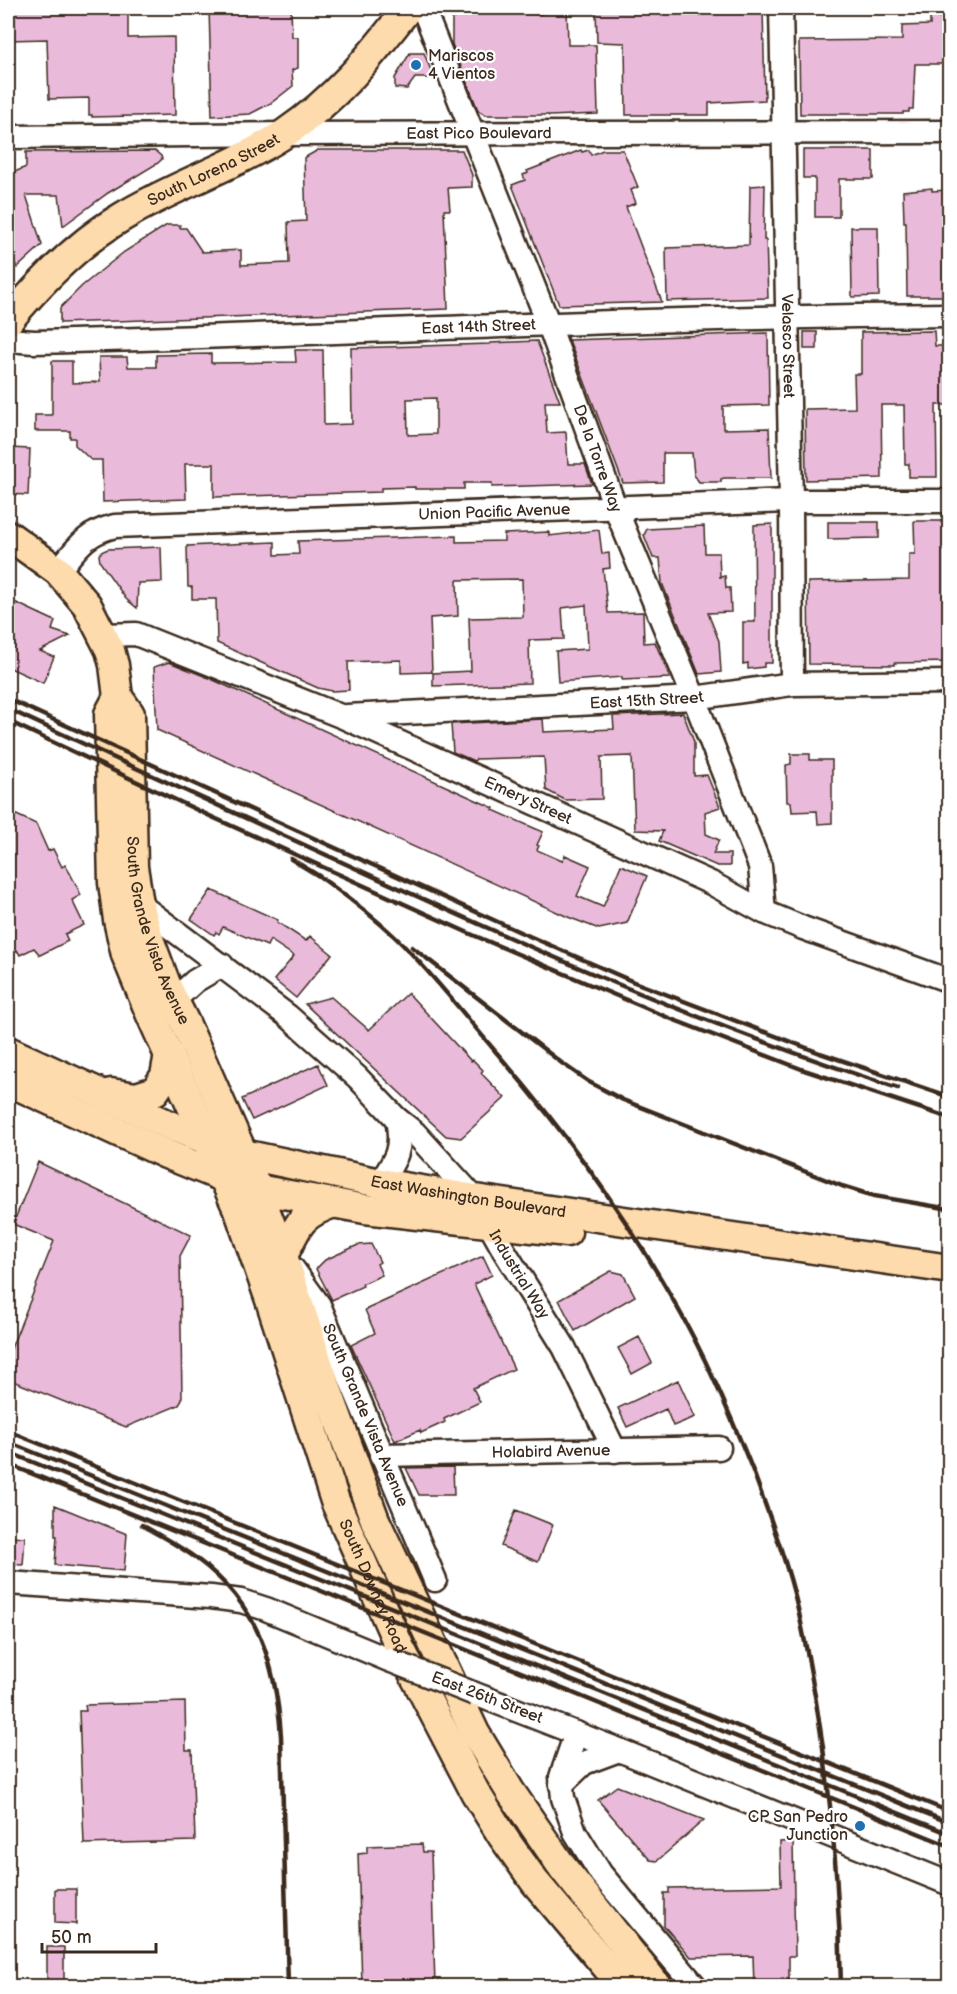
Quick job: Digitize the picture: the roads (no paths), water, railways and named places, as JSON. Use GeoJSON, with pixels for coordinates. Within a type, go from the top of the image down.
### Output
{"type":"FeatureCollection","features":[{"type":"Feature","properties":{"kind":"main road","name":"South Lorena Street"},"geometry":{"type":"LineString","coordinates":[[8,321],[49,276],[99,231],[124,215],[237,160],[284,134],[332,96],[361,67],[408,8]]}},
{"type":"Feature","properties":{"kind":"main road","name":"South Grande Vista Avenue"},"geometry":{"type":"LineString","coordinates":[[8,535],[58,571],[87,605],[103,635],[114,665],[118,697],[130,714],[133,867],[127,905],[126,955],[208,1141]]}},
{"type":"Feature","properties":{"kind":"main road","name":"South Grande Vista Avenue"},"geometry":{"type":"LineString","coordinates":[[127,905],[148,939],[173,1001],[186,1025],[243,1154]]}},
{"type":"Feature","properties":{"kind":"main road","name":"East Washington Boulevard"},"geometry":{"type":"LineString","coordinates":[[8,1052],[176,1128],[243,1154],[380,1183],[547,1229],[950,1289]]}},
{"type":"Feature","properties":{"kind":"main road"},"geometry":{"type":"LineString","coordinates":[[97,1091],[136,1097],[155,1091],[165,1076],[170,1054]]}},
{"type":"Feature","properties":{"kind":"main road","name":"East Washington Boulevard"},"geometry":{"type":"LineString","coordinates":[[8,1081],[156,1150],[257,1189],[406,1214],[482,1211],[950,1269]]}},
{"type":"Feature","properties":{"kind":"main road","name":"South Downey Road"},"geometry":{"type":"LineString","coordinates":[[208,1141],[238,1210],[270,1300],[335,1501],[400,1648],[474,1792],[503,1838],[535,1882],[623,1986]]}},
{"type":"Feature","properties":{"kind":"main road","name":"South Downey Road"},"geometry":{"type":"LineString","coordinates":[[243,1154],[283,1256],[323,1378],[375,1520],[475,1733],[510,1791],[563,1868],[657,1986]]}},
{"type":"Feature","properties":{"kind":"main road"},"geometry":{"type":"LineString","coordinates":[[283,1256],[301,1219],[315,1209],[334,1203]]}},
{"type":"Feature","properties":{"kind":"street","name":"De la Torre Way"},"geometry":{"type":"LineString","coordinates":[[423,8],[549,325],[615,507],[760,866],[764,912]]}},
{"type":"Feature","properties":{"kind":"street","name":"Velasco Street"},"geometry":{"type":"LineString","coordinates":[[781,8],[792,684]]}},
{"type":"Feature","properties":{"kind":"street","name":"East Pico Boulevard"},"geometry":{"type":"LineString","coordinates":[[8,137],[950,132]]}},
{"type":"Feature","properties":{"kind":"street","name":"East 14th Street"},"geometry":{"type":"LineString","coordinates":[[8,340],[34,342],[260,336],[787,316],[950,315]]}},
{"type":"Feature","properties":{"kind":"street","name":"Union Pacific Avenue"},"geometry":{"type":"LineString","coordinates":[[58,571],[83,541],[98,530],[115,526],[790,501],[950,501]]}},
{"type":"Feature","properties":{"kind":"street","name":"Emery Street"},"geometry":{"type":"LineString","coordinates":[[103,635],[136,634],[343,717],[711,884],[764,912],[950,981]]}},
{"type":"Feature","properties":{"kind":"street","name":"East 15th Street"},"geometry":{"type":"LineString","coordinates":[[343,717],[694,698],[792,684],[950,682]]}},
{"type":"Feature","properties":{"kind":"street","name":"Industrial Way"},"geometry":{"type":"LineString","coordinates":[[127,905],[222,965],[288,1016],[357,1077],[397,1119],[415,1133],[482,1211],[529,1293],[564,1347],[615,1451]]}},
{"type":"Feature","properties":{"kind":"street"},"geometry":{"type":"LineString","coordinates":[[173,1001],[195,981],[222,965]]}},
{"type":"Feature","properties":{"kind":"street"},"geometry":{"type":"LineString","coordinates":[[380,1183],[396,1160],[400,1147],[397,1119]]}},
{"type":"Feature","properties":{"kind":"street","name":"South Grande Vista Avenue"},"geometry":{"type":"LineString","coordinates":[[283,1256],[319,1305],[435,1580]]}},
{"type":"Feature","properties":{"kind":"street","name":"Holabird Avenue"},"geometry":{"type":"LineString","coordinates":[[381,1455],[719,1448]]}},
{"type":"Feature","properties":{"kind":"street","name":"East 26th Street"},"geometry":{"type":"LineString","coordinates":[[8,1583],[241,1601],[266,1609],[950,1884]]}},
{"type":"Feature","properties":{"kind":"street"},"geometry":{"type":"LineString","coordinates":[[576,1733],[562,1768],[561,1785],[562,1798],[572,1824],[601,1874],[695,1986]]}},
{"type":"Feature","properties":{"kind":"street"},"geometry":{"type":"LineString","coordinates":[[561,1785],[584,1763],[619,1750]]}},
{"type":"Feature","properties":{"kind":"railway"},"geometry":{"type":"LineString","coordinates":[[8,699],[634,982],[820,1053],[950,1097]]}},
{"type":"Feature","properties":{"kind":"railway"},"geometry":{"type":"LineString","coordinates":[[8,709],[423,899],[624,987],[760,1040],[898,1088]]}},
{"type":"Feature","properties":{"kind":"railway"},"geometry":{"type":"LineString","coordinates":[[8,721],[212,817],[473,935],[669,1018],[804,1070],[950,1118]]}},
{"type":"Feature","properties":{"kind":"railway"},"geometry":{"type":"LineString","coordinates":[[291,859],[319,876],[358,905]]}},
{"type":"Feature","properties":{"kind":"railway"},"geometry":{"type":"LineString","coordinates":[[351,900],[391,933],[427,971],[568,1140],[653,1265],[684,1319],[716,1383],[766,1506],[799,1613],[824,1752],[834,1845],[841,1986]]}},
{"type":"Feature","properties":{"kind":"railway"},"geometry":{"type":"LineString","coordinates":[[412,947],[563,1064],[589,1082],[623,1100],[842,1186],[874,1196],[950,1209]]}},
{"type":"Feature","properties":{"kind":"railway"},"geometry":{"type":"LineString","coordinates":[[8,1431],[950,1812]]}},
{"type":"Feature","properties":{"kind":"railway"},"geometry":{"type":"LineString","coordinates":[[8,1442],[950,1823]]}},
{"type":"Feature","properties":{"kind":"railway"},"geometry":{"type":"LineString","coordinates":[[8,1452],[950,1834]]}},
{"type":"Feature","properties":{"kind":"railway"},"geometry":{"type":"LineString","coordinates":[[8,1464],[950,1846]]}},
{"type":"Feature","properties":{"kind":"railway"},"geometry":{"type":"LineString","coordinates":[[142,1525],[190,1554],[218,1577],[235,1595],[260,1637],[268,1660],[274,1684],[281,1736],[288,1986]]}},
{"type":"Feature","properties":{"kind":"place","name":"Mariscos 4 Vientos"},"geometry":{"type":"Point","coordinates":[416,65]}},
{"type":"Feature","properties":{"kind":"place","name":"CP San Pedro Junction"},"geometry":{"type":"Point","coordinates":[860,1826]}}]}
